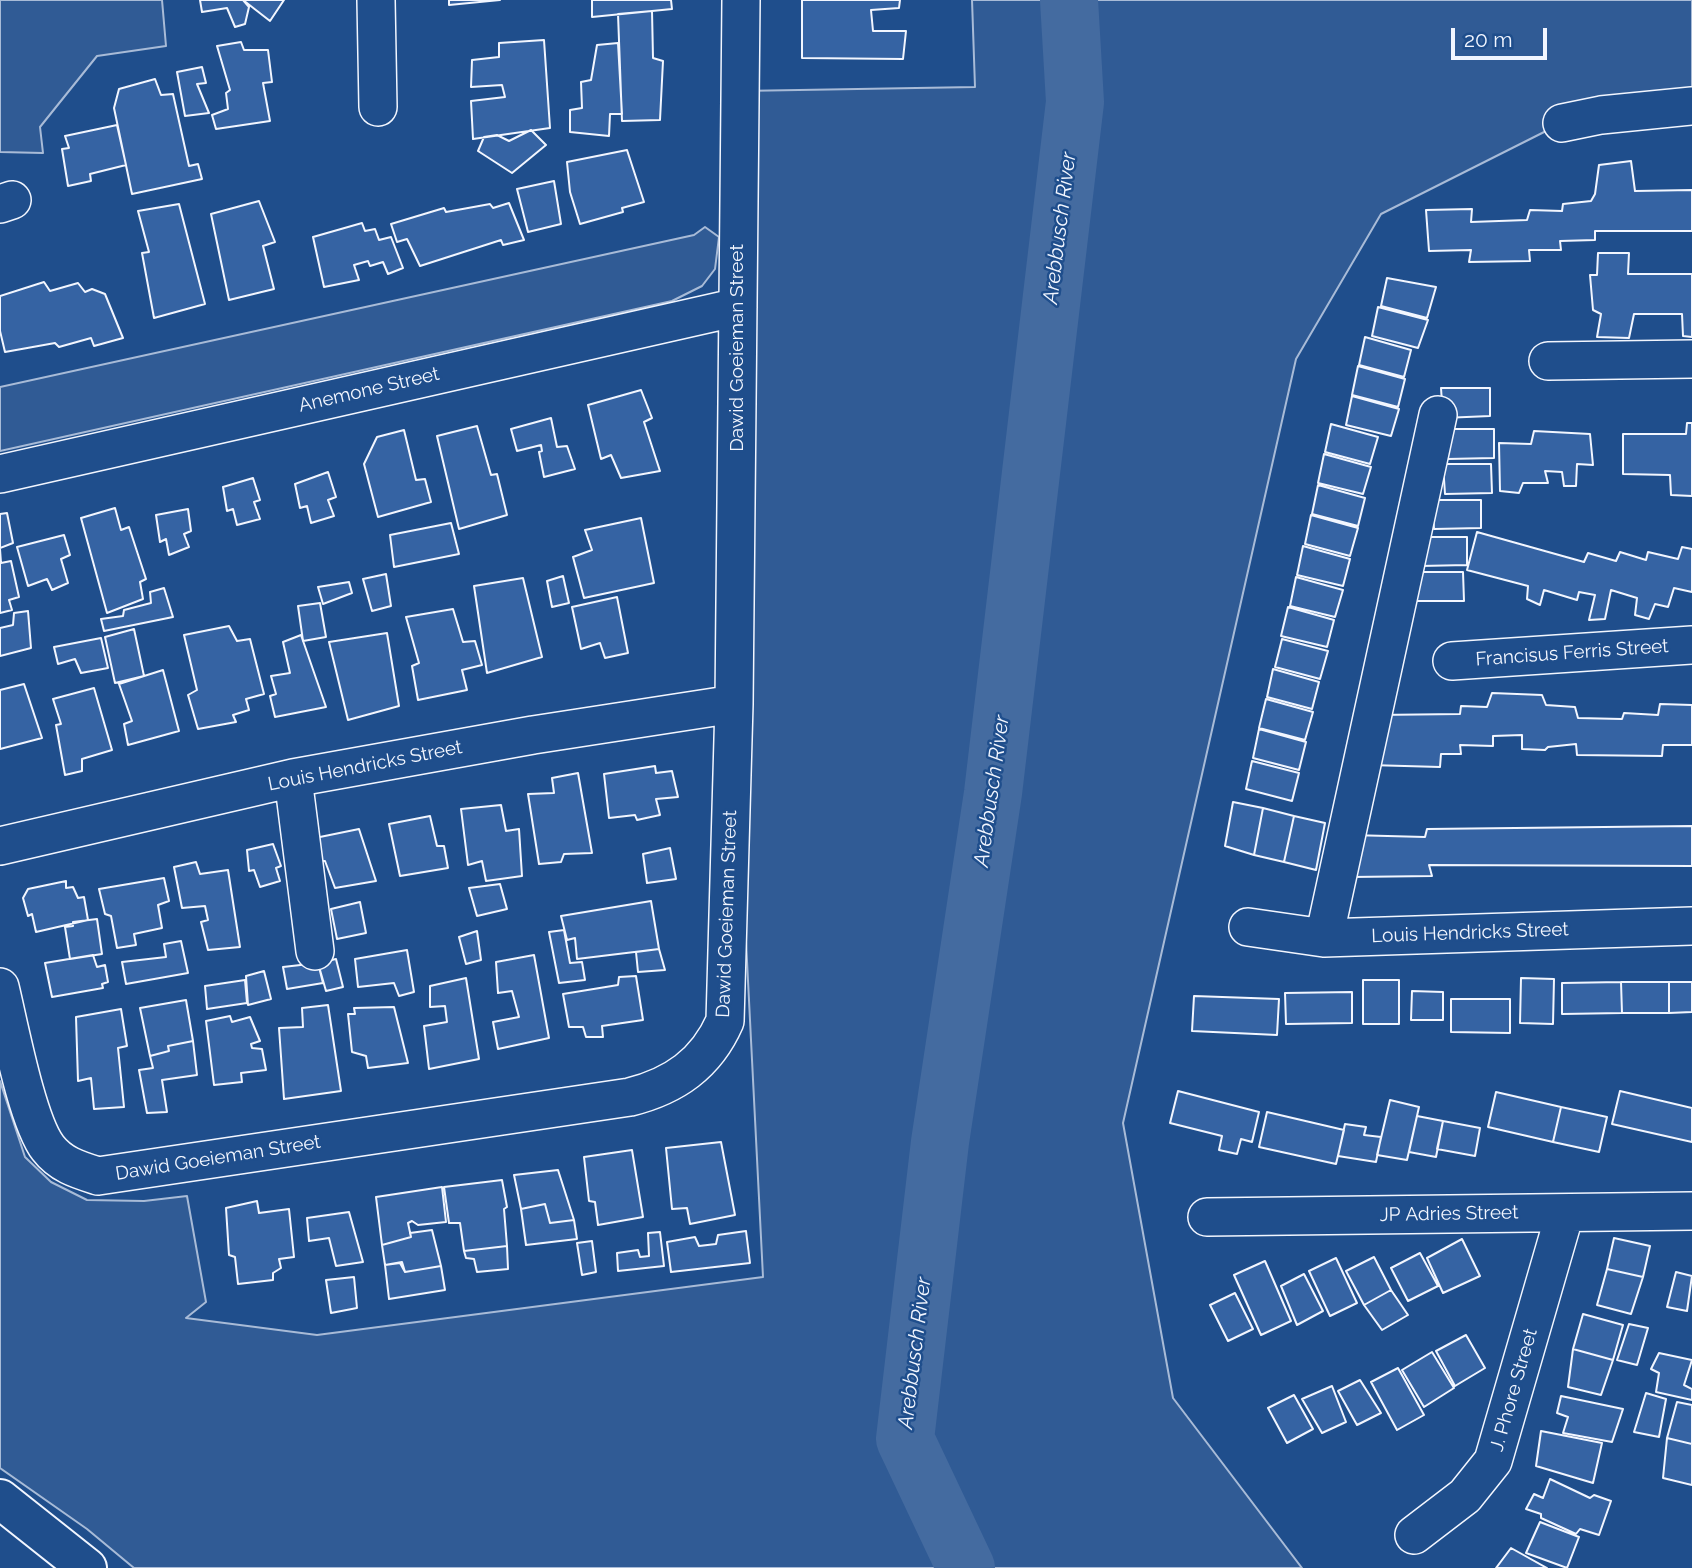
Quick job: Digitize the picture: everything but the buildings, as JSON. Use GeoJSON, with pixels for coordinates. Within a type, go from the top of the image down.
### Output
{"type":"FeatureCollection","features":[{"type":"Feature","properties":{"kind":"main road"},"geometry":{"type":"LineString","coordinates":[[0,1499],[87,1568]]}},
{"type":"Feature","properties":{"kind":"street"},"geometry":{"type":"LineString","coordinates":[[376,0],[378,107]]}},
{"type":"Feature","properties":{"kind":"street","name":"Dawid Goeieman Street"},"geometry":{"type":"LineString","coordinates":[[0,987],[32,1113],[47,1147],[68,1167],[98,1176],[659,1090],[682,1077],[717,1040],[725,1021],[734,704],[741,0]]}},
{"type":"Feature","properties":{"kind":"street"},"geometry":{"type":"LineString","coordinates":[[1562,122],[1601,115],[1692,106]]}},
{"type":"Feature","properties":{"kind":"street","name":"Anemone Street"},"geometry":{"type":"LineString","coordinates":[[0,474],[738,307]]}},
{"type":"Feature","properties":{"kind":"street"},"geometry":{"type":"LineString","coordinates":[[1548,361],[1692,359]]}},
{"type":"Feature","properties":{"kind":"street"},"geometry":{"type":"LineString","coordinates":[[1324,938],[1438,415]]}},
{"type":"Feature","properties":{"kind":"street","name":"Francisus Ferris Street"},"geometry":{"type":"LineString","coordinates":[[1452,661],[1692,645]]}},
{"type":"Feature","properties":{"kind":"street","name":"Louis Hendricks Street"},"geometry":{"type":"LineString","coordinates":[[0,846],[293,778],[533,735],[734,704]]}},
{"type":"Feature","properties":{"kind":"street"},"geometry":{"type":"LineString","coordinates":[[293,778],[315,951]]}},
{"type":"Feature","properties":{"kind":"street","name":"Louis Hendricks Street"},"geometry":{"type":"LineString","coordinates":[[1248,927],[1324,938],[1692,926]]}},
{"type":"Feature","properties":{"kind":"street","name":"JP Adries Street"},"geometry":{"type":"LineString","coordinates":[[1207,1217],[1692,1212]]}},
{"type":"Feature","properties":{"kind":"street","name":"J. Phore Street"},"geometry":{"type":"LineString","coordinates":[[1414,1535],[1465,1496],[1493,1461],[1565,1213]]}},
{"type":"Feature","properties":{"kind":"shaded area"},"geometry":{"type":"Polygon","coordinates":[[[0,0],[162,0],[166,46],[97,56],[40,127],[43,153],[0,152],[0,0]]]}},
{"type":"Feature","properties":{"kind":"shaded area"},"geometry":{"type":"Polygon","coordinates":[[[972,0],[1692,0],[1692,106],[1562,123],[1381,214],[1296,359],[1123,1123],[1173,1398],[1302,1568],[134,1568],[87,1529],[0,1468],[0,1081],[25,1157],[51,1182],[87,1200],[144,1201],[187,1196],[206,1302],[186,1318],[317,1335],[763,1277],[734,704],[740,91],[975,87],[972,0]]]}},
{"type":"Feature","properties":{"kind":"shaded area"},"geometry":{"type":"Polygon","coordinates":[[[705,227],[719,237],[715,269],[702,286],[672,301],[0,451],[0,387],[694,235],[705,227]]]}},
{"type":"Feature","properties":{"kind":"waterway","name":"Arebbusch River"},"geometry":{"type":"LineString","coordinates":[[966,1568],[905,1439],[940,1142],[993,793],[1075,102],[1069,0]]}}]}
